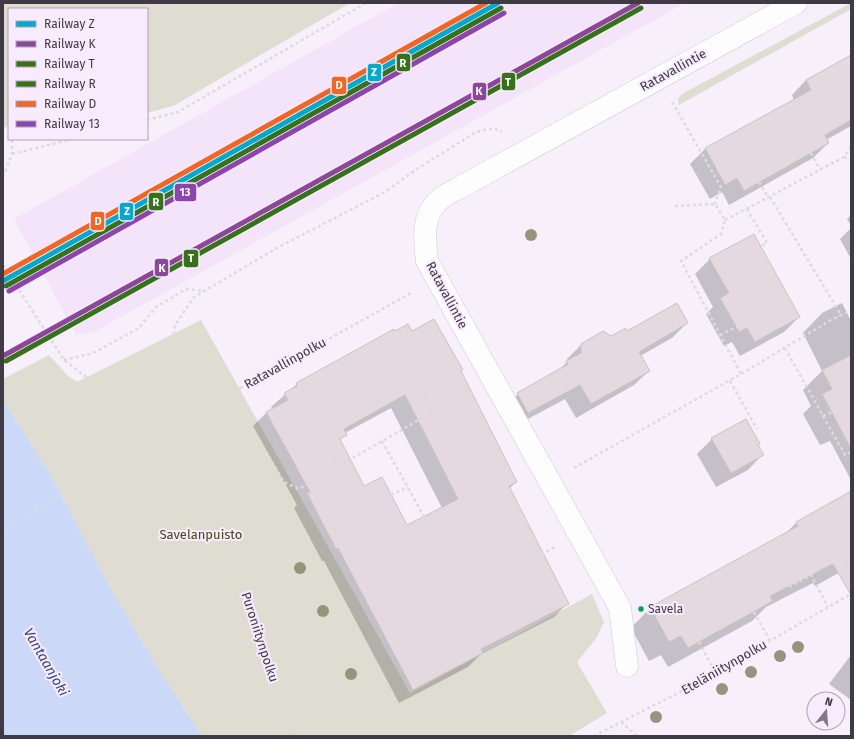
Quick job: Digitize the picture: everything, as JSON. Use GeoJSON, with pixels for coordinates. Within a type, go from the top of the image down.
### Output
{"type":"FeatureCollection","features":[{"type":"Feature","properties":{"kind":"street","name":"Ratavallintie"},"geometry":{"type":"LineString","coordinates":[[627,666],[620,608],[427,261],[424,237],[425,229],[432,209],[438,200],[796,3]]}},
{"type":"Feature","properties":{"kind":"path"},"geometry":{"type":"LineString","coordinates":[[148,120],[178,112],[366,3]]}},
{"type":"Feature","properties":{"kind":"path"},"geometry":{"type":"LineString","coordinates":[[668,95],[721,187],[715,204]]}},
{"type":"Feature","properties":{"kind":"path"},"geometry":{"type":"LineString","coordinates":[[3,111],[8,122]]}},
{"type":"Feature","properties":{"kind":"path"},"geometry":{"type":"LineString","coordinates":[[184,421],[168,384],[175,325],[194,297],[277,248],[385,192],[417,169],[476,132],[489,129],[500,130],[527,150]]}},
{"type":"Feature","properties":{"kind":"path"},"geometry":{"type":"LineString","coordinates":[[3,177],[12,154],[12,140]]}},
{"type":"Feature","properties":{"kind":"path"},"geometry":{"type":"LineString","coordinates":[[12,154],[70,140]]}},
{"type":"Feature","properties":{"kind":"path"},"geometry":{"type":"LineString","coordinates":[[741,374],[681,261],[721,234],[725,220],[844,157],[851,147]]}},
{"type":"Feature","properties":{"kind":"path"},"geometry":{"type":"LineString","coordinates":[[811,153],[820,170]]}},
{"type":"Feature","properties":{"kind":"path"},"geometry":{"type":"LineString","coordinates":[[844,157],[851,159]]}},
{"type":"Feature","properties":{"kind":"path"},"geometry":{"type":"LineString","coordinates":[[759,182],[842,315]]}},
{"type":"Feature","properties":{"kind":"path"},"geometry":{"type":"LineString","coordinates":[[675,206],[715,204]]}},
{"type":"Feature","properties":{"kind":"path"},"geometry":{"type":"LineString","coordinates":[[715,204],[725,220]]}},
{"type":"Feature","properties":{"kind":"path"},"geometry":{"type":"LineString","coordinates":[[747,209],[767,243],[761,246]]}},
{"type":"Feature","properties":{"kind":"path","name":"Puroniitynpolku"},"geometry":{"type":"LineString","coordinates":[[3,264],[64,360],[125,407],[155,441],[188,485],[250,599],[285,715],[294,736]]}},
{"type":"Feature","properties":{"kind":"path"},"geometry":{"type":"LineString","coordinates":[[64,360],[94,352],[139,328],[156,307],[186,289],[204,291]]}},
{"type":"Feature","properties":{"kind":"path","name":"Ratavallinpolku"},"geometry":{"type":"LineString","coordinates":[[3,529],[129,458],[216,401],[370,317],[418,289]]}},
{"type":"Feature","properties":{"kind":"path"},"geometry":{"type":"LineString","coordinates":[[568,472],[851,310]]}},
{"type":"Feature","properties":{"kind":"path"},"geometry":{"type":"LineString","coordinates":[[720,335],[736,327]]}},
{"type":"Feature","properties":{"kind":"path"},"geometry":{"type":"LineString","coordinates":[[785,348],[845,455],[851,452]]}},
{"type":"Feature","properties":{"kind":"path"},"geometry":{"type":"LineString","coordinates":[[239,388],[248,422],[284,482],[299,489],[492,378]]}},
{"type":"Feature","properties":{"kind":"path"},"geometry":{"type":"LineString","coordinates":[[730,380],[757,429]]}},
{"type":"Feature","properties":{"kind":"path"},"geometry":{"type":"LineString","coordinates":[[423,392],[432,412]]}},
{"type":"Feature","properties":{"kind":"path"},"geometry":{"type":"LineString","coordinates":[[216,401],[248,422]]}},
{"type":"Feature","properties":{"kind":"path"},"geometry":{"type":"LineString","coordinates":[[823,416],[832,412]]}},
{"type":"Feature","properties":{"kind":"path"},"geometry":{"type":"LineString","coordinates":[[382,441],[477,612],[465,619]]}},
{"type":"Feature","properties":{"kind":"path"},"geometry":{"type":"LineString","coordinates":[[328,445],[339,466]]}},
{"type":"Feature","properties":{"kind":"path"},"geometry":{"type":"LineString","coordinates":[[391,495],[408,487]]}},
{"type":"Feature","properties":{"kind":"path"},"geometry":{"type":"LineString","coordinates":[[430,527],[441,522]]}},
{"type":"Feature","properties":{"kind":"path"},"geometry":{"type":"LineString","coordinates":[[466,592],[552,549]]}},
{"type":"Feature","properties":{"kind":"path"},"geometry":{"type":"LineString","coordinates":[[846,561],[851,571]]}},
{"type":"Feature","properties":{"kind":"path"},"geometry":{"type":"LineString","coordinates":[[432,576],[451,565]]}},
{"type":"Feature","properties":{"kind":"path"},"geometry":{"type":"LineString","coordinates":[[789,587],[811,575],[828,607]]}},
{"type":"Feature","properties":{"kind":"path","name":"Eteläniitynpolku"},"geometry":{"type":"LineString","coordinates":[[594,736],[684,690],[851,594]]}},
{"type":"Feature","properties":{"kind":"path"},"geometry":{"type":"LineString","coordinates":[[754,612],[770,641]]}},
{"type":"Feature","properties":{"kind":"path"},"geometry":{"type":"LineString","coordinates":[[699,642],[715,672]]}},
{"type":"Feature","properties":{"kind":"path"},"geometry":{"type":"LineString","coordinates":[[621,722],[637,736]]}},
{"type":"Feature","properties":{"kind":"shaded area"},"geometry":{"type":"Polygon","coordinates":[[[398,3],[685,3],[96,331],[76,335],[14,219],[398,3]]]}},
{"type":"Feature","properties":{"kind":"green space"},"geometry":{"type":"Polygon","coordinates":[[[3,3],[350,3],[173,106],[148,113],[148,8],[8,8],[8,126],[3,129],[3,3]]]}},
{"type":"Feature","properties":{"kind":"green space"},"geometry":{"type":"Polygon","coordinates":[[[851,3],[851,9],[679,105],[678,99],[682,94],[851,3]]]}},
{"type":"Feature","properties":{"kind":"green space","name":"Savelanpuisto"},"geometry":{"type":"Polygon","coordinates":[[[201,320],[410,693],[592,594],[604,622],[597,637],[577,662],[607,713],[569,736],[202,736],[154,662],[109,585],[49,472],[3,400],[3,379],[49,355],[68,376],[77,382],[201,320]]]}},
{"type":"Feature","properties":{"kind":"water","name":"Vantaanjoki"},"geometry":{"type":"Polygon","coordinates":[[[3,400],[49,472],[109,585],[154,662],[202,736],[3,736],[3,400]]]}},
{"type":"Feature","properties":{"kind":"building"},"geometry":{"type":"Polygon","coordinates":[[[851,55],[851,120],[825,135],[829,143],[744,191],[737,178],[725,185],[705,148],[811,90],[806,80],[851,55]]]}},
{"type":"Feature","properties":{"kind":"building"},"geometry":{"type":"Polygon","coordinates":[[[754,234],[800,317],[755,342],[747,328],[739,332],[720,298],[729,293],[709,258],[754,234]]]}},
{"type":"Feature","properties":{"kind":"building"},"geometry":{"type":"Polygon","coordinates":[[[677,303],[688,323],[639,352],[650,371],[591,404],[580,385],[528,413],[517,393],[568,364],[566,361],[581,353],[581,344],[603,331],[611,336],[626,328],[627,331],[677,303]]]}},
{"type":"Feature","properties":{"kind":"building"},"geometry":{"type":"Polygon","coordinates":[[[434,319],[463,370],[461,371],[517,482],[509,486],[569,604],[481,649],[483,653],[413,690],[338,548],[336,549],[307,493],[310,492],[266,412],[288,400],[284,393],[297,386],[296,383],[394,329],[395,331],[408,324],[412,331],[434,319]],[[405,395],[344,429],[347,435],[340,439],[364,486],[382,477],[407,525],[458,499],[405,395]]]}},
{"type":"Feature","properties":{"kind":"building"},"geometry":{"type":"Polygon","coordinates":[[[851,355],[851,449],[822,394],[832,389],[822,370],[851,355]]]}},
{"type":"Feature","properties":{"kind":"building"},"geometry":{"type":"Polygon","coordinates":[[[746,419],[760,444],[758,445],[764,455],[731,473],[711,438],[746,419]]]}},
{"type":"Feature","properties":{"kind":"building"},"geometry":{"type":"Polygon","coordinates":[[[851,491],[851,595],[833,564],[770,596],[773,601],[688,648],[681,636],[669,642],[650,607],[798,526],[796,522],[851,491]]]}},
{"type":"Feature","properties":{"kind":"rail line","name":"D"},"geometry":{"type":"LineString","coordinates":[[3,274],[486,3]]}},
{"type":"Feature","properties":{"kind":"rail line","name":"Z"},"geometry":{"type":"LineString","coordinates":[[3,281],[498,3]]}},
{"type":"Feature","properties":{"kind":"rail line","name":"K"},"geometry":{"type":"LineString","coordinates":[[3,356],[638,3]]}},
{"type":"Feature","properties":{"kind":"rail line","name":"R"},"geometry":{"type":"LineString","coordinates":[[6,286],[501,8]]}},
{"type":"Feature","properties":{"kind":"rail line","name":"T"},"geometry":{"type":"LineString","coordinates":[[6,361],[641,8]]}},
{"type":"Feature","properties":{"kind":"rail line","name":"13"},"geometry":{"type":"LineString","coordinates":[[9,291],[504,13]]}},
{"type":"Feature","properties":{"kind":"place","name":"Savela"},"geometry":{"type":"Point","coordinates":[641,609]}}]}
